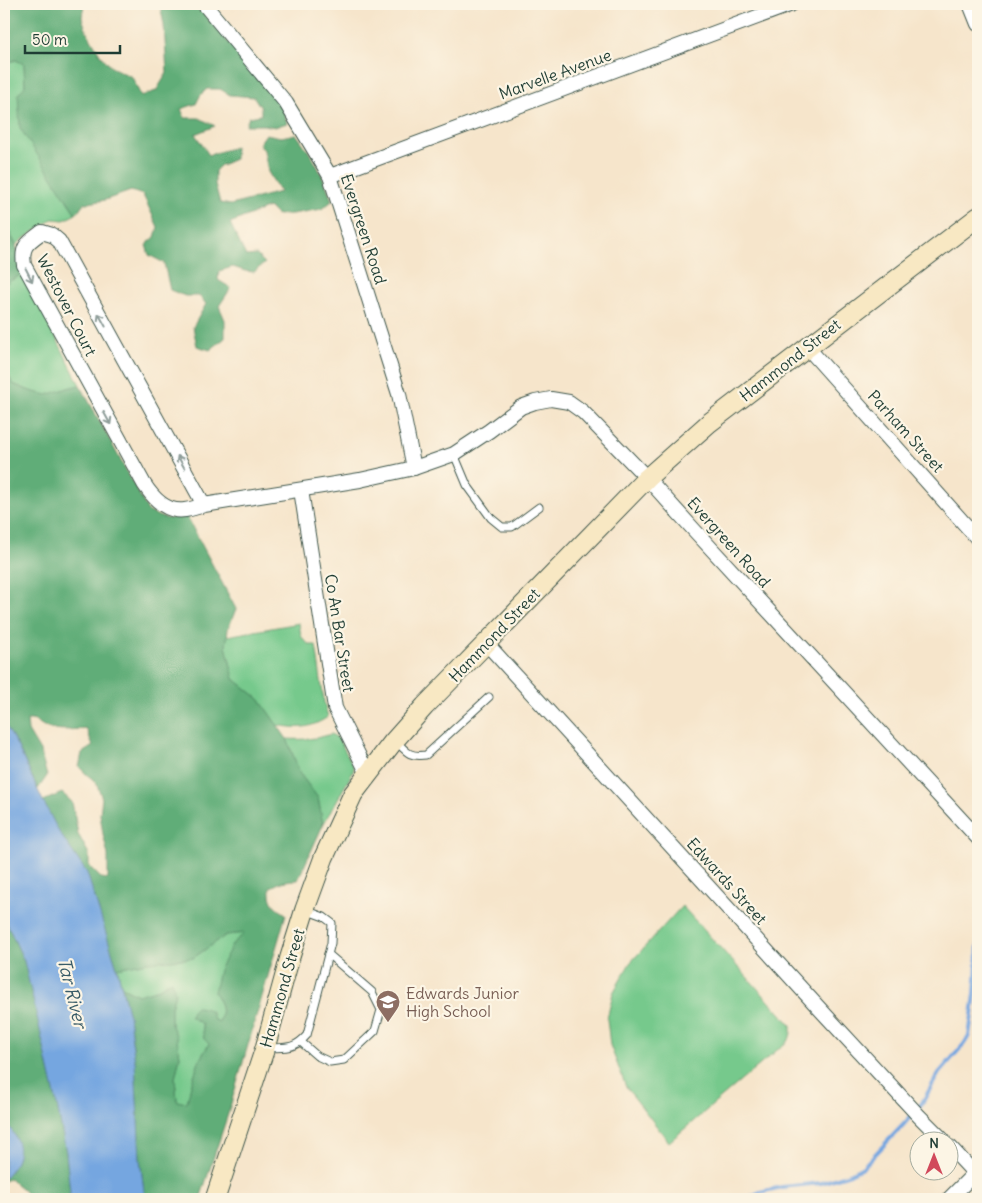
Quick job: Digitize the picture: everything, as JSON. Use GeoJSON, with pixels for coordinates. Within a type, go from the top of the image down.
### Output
{"type":"FeatureCollection","features":[{"type":"Feature","properties":{"kind":"street","name":"Evergreen Road"},"geometry":{"type":"LineString","coordinates":[[204,4],[286,103],[330,176],[399,394],[414,468]]}},
{"type":"Feature","properties":{"kind":"street","name":"Marvelle Avenue"},"geometry":{"type":"LineString","coordinates":[[330,176],[792,4]]}},
{"type":"Feature","properties":{"kind":"street"},"geometry":{"type":"LineString","coordinates":[[970,4],[978,24]]}},
{"type":"Feature","properties":{"kind":"street","name":"Hammond Street"},"geometry":{"type":"LineString","coordinates":[[215,1199],[265,1048],[305,909],[324,857],[353,794],[395,739],[647,478],[708,423],[978,217]]}},
{"type":"Feature","properties":{"kind":"street","name":"Westover Court"},"geometry":{"type":"LineString","coordinates":[[42,232],[52,235],[59,241],[204,505],[184,510],[170,510],[160,504],[144,484],[24,266],[22,257],[24,248],[42,232]]}},
{"type":"Feature","properties":{"kind":"street","name":"Parham Street"},"geometry":{"type":"LineString","coordinates":[[807,347],[978,538]]}},
{"type":"Feature","properties":{"kind":"street","name":"Evergreen Road"},"geometry":{"type":"LineString","coordinates":[[204,505],[360,480],[414,468],[454,454],[521,408],[535,402],[551,399],[569,402],[584,412],[647,478],[978,838]]}},
{"type":"Feature","properties":{"kind":"street","name":"Co An Bar Street"},"geometry":{"type":"LineString","coordinates":[[301,490],[334,708],[368,774]]}},
{"type":"Feature","properties":{"kind":"street","name":"Edwards Street"},"geometry":{"type":"LineString","coordinates":[[486,643],[838,1029],[933,1130]]}},
{"type":"Feature","properties":{"kind":"street"},"geometry":{"type":"LineString","coordinates":[[949,1199],[977,1173],[960,1157]]}},
{"type":"Feature","properties":{"kind":"lane"},"geometry":{"type":"LineString","coordinates":[[454,454],[467,485],[491,518],[502,528],[512,527],[539,507]]}},
{"type":"Feature","properties":{"kind":"lane"},"geometry":{"type":"LineString","coordinates":[[395,739],[408,753],[415,756],[426,755],[489,697]]}},
{"type":"Feature","properties":{"kind":"lane"},"geometry":{"type":"LineString","coordinates":[[265,1048],[293,1046],[307,1035],[331,943],[332,923],[324,917],[305,909]]}},
{"type":"Feature","properties":{"kind":"lane"},"geometry":{"type":"LineString","coordinates":[[300,1042],[317,1056],[330,1062],[344,1060],[375,1031],[381,1010],[372,992],[328,954]]}},
{"type":"Feature","properties":{"kind":"green space"},"geometry":{"type":"Polygon","coordinates":[[[4,4],[84,4],[82,17],[86,30],[100,54],[111,67],[132,77],[141,96],[156,91],[167,73],[164,25],[160,4],[192,4],[206,16],[282,105],[287,123],[275,127],[246,125],[249,117],[261,115],[261,108],[254,97],[230,95],[220,89],[207,89],[200,96],[196,104],[181,109],[185,118],[199,118],[215,126],[195,134],[209,155],[235,147],[235,159],[221,165],[215,171],[215,184],[220,203],[231,205],[280,192],[268,172],[264,150],[259,144],[266,134],[281,137],[296,134],[317,166],[332,201],[322,209],[292,214],[277,215],[269,207],[230,223],[246,256],[257,255],[265,263],[254,272],[233,267],[219,271],[218,280],[231,288],[219,306],[225,320],[225,338],[210,350],[197,346],[193,327],[206,304],[199,296],[185,296],[170,290],[164,263],[149,255],[146,245],[155,237],[158,227],[143,195],[131,191],[105,200],[83,204],[76,214],[20,128],[18,94],[25,86],[24,64],[16,60],[4,63],[4,4]]]}},
{"type":"Feature","properties":{"kind":"green space"},"geometry":{"type":"Polygon","coordinates":[[[16,60],[24,64],[25,86],[67,201],[76,214],[64,220],[52,219],[16,245],[4,222],[4,63],[16,60]]]}},
{"type":"Feature","properties":{"kind":"green space"},"geometry":{"type":"Polygon","coordinates":[[[4,222],[16,245],[23,272],[4,284],[4,222]]]}},
{"type":"Feature","properties":{"kind":"green space"},"geometry":{"type":"Polygon","coordinates":[[[23,272],[80,385],[47,396],[13,384],[4,368],[4,284],[23,272]]]}},
{"type":"Feature","properties":{"kind":"green space"},"geometry":{"type":"Polygon","coordinates":[[[4,368],[13,384],[47,395],[80,385],[148,511],[167,518],[186,515],[236,609],[228,629],[226,646],[234,679],[259,699],[287,739],[300,774],[318,798],[323,825],[298,880],[283,882],[270,888],[271,901],[286,914],[228,1114],[200,1199],[145,1199],[140,1160],[135,1061],[129,1016],[122,987],[138,995],[156,990],[172,980],[175,993],[171,1007],[171,1024],[176,1035],[180,1056],[175,1078],[177,1101],[187,1103],[200,1059],[209,1044],[204,1039],[202,1024],[190,1016],[196,1007],[203,1008],[210,1011],[214,1020],[219,1022],[221,1007],[214,992],[219,970],[233,943],[245,933],[226,935],[193,958],[147,962],[117,968],[87,873],[59,832],[43,801],[62,793],[72,802],[78,834],[89,854],[89,866],[101,878],[108,879],[108,855],[100,814],[102,798],[96,782],[79,767],[82,753],[93,746],[86,728],[54,729],[27,720],[28,731],[40,751],[47,776],[38,789],[4,723],[4,368]]]}},
{"type":"Feature","properties":{"kind":"green space"},"geometry":{"type":"Polygon","coordinates":[[[299,623],[301,636],[309,645],[316,645],[328,717],[304,727],[277,725],[259,699],[234,679],[226,646],[227,636],[299,623]]]}},
{"type":"Feature","properties":{"kind":"green space"},"geometry":{"type":"Polygon","coordinates":[[[331,734],[338,738],[354,767],[323,825],[318,798],[300,774],[287,739],[309,739],[331,734]]]}},
{"type":"Feature","properties":{"kind":"green space"},"geometry":{"type":"Polygon","coordinates":[[[682,906],[791,1025],[791,1033],[789,1040],[669,1142],[626,1087],[610,1045],[607,1019],[613,993],[630,963],[682,906]]]}},
{"type":"Feature","properties":{"kind":"green space"},"geometry":{"type":"Polygon","coordinates":[[[4,917],[24,961],[35,1008],[66,1152],[69,1199],[30,1199],[10,1178],[4,1181],[4,1178],[16,1163],[18,1150],[15,1138],[4,1121],[4,917]]]}},
{"type":"Feature","properties":{"kind":"green space"},"geometry":{"type":"Polygon","coordinates":[[[246,933],[214,992],[221,1007],[219,1022],[214,1020],[211,1011],[190,1016],[202,1024],[204,1039],[209,1044],[200,1059],[187,1104],[177,1101],[175,1078],[180,1056],[176,1035],[171,1024],[171,1007],[175,993],[171,981],[156,990],[138,995],[122,987],[117,968],[147,962],[193,958],[226,935],[246,933]]]}},
{"type":"Feature","properties":{"kind":"water","name":"Tar River"},"geometry":{"type":"Polygon","coordinates":[[[4,723],[17,745],[59,832],[87,873],[117,968],[129,1016],[135,1061],[140,1160],[145,1199],[69,1199],[66,1152],[35,1008],[24,961],[4,917],[4,723]]]}},
{"type":"Feature","properties":{"kind":"water"},"geometry":{"type":"Polygon","coordinates":[[[4,1121],[15,1136],[19,1150],[11,1171],[4,1178],[4,1121]]]}},
{"type":"Feature","properties":{"kind":"waterway"},"geometry":{"type":"LineString","coordinates":[[745,1199],[760,1192],[782,1187],[821,1183],[850,1174],[863,1167],[905,1123],[922,1103],[939,1073],[969,1036],[975,994],[978,945]]}},
{"type":"Feature","properties":{"kind":"place","name":"Edwards Junior High School"},"geometry":{"type":"Point","coordinates":[388,1023]}}]}
